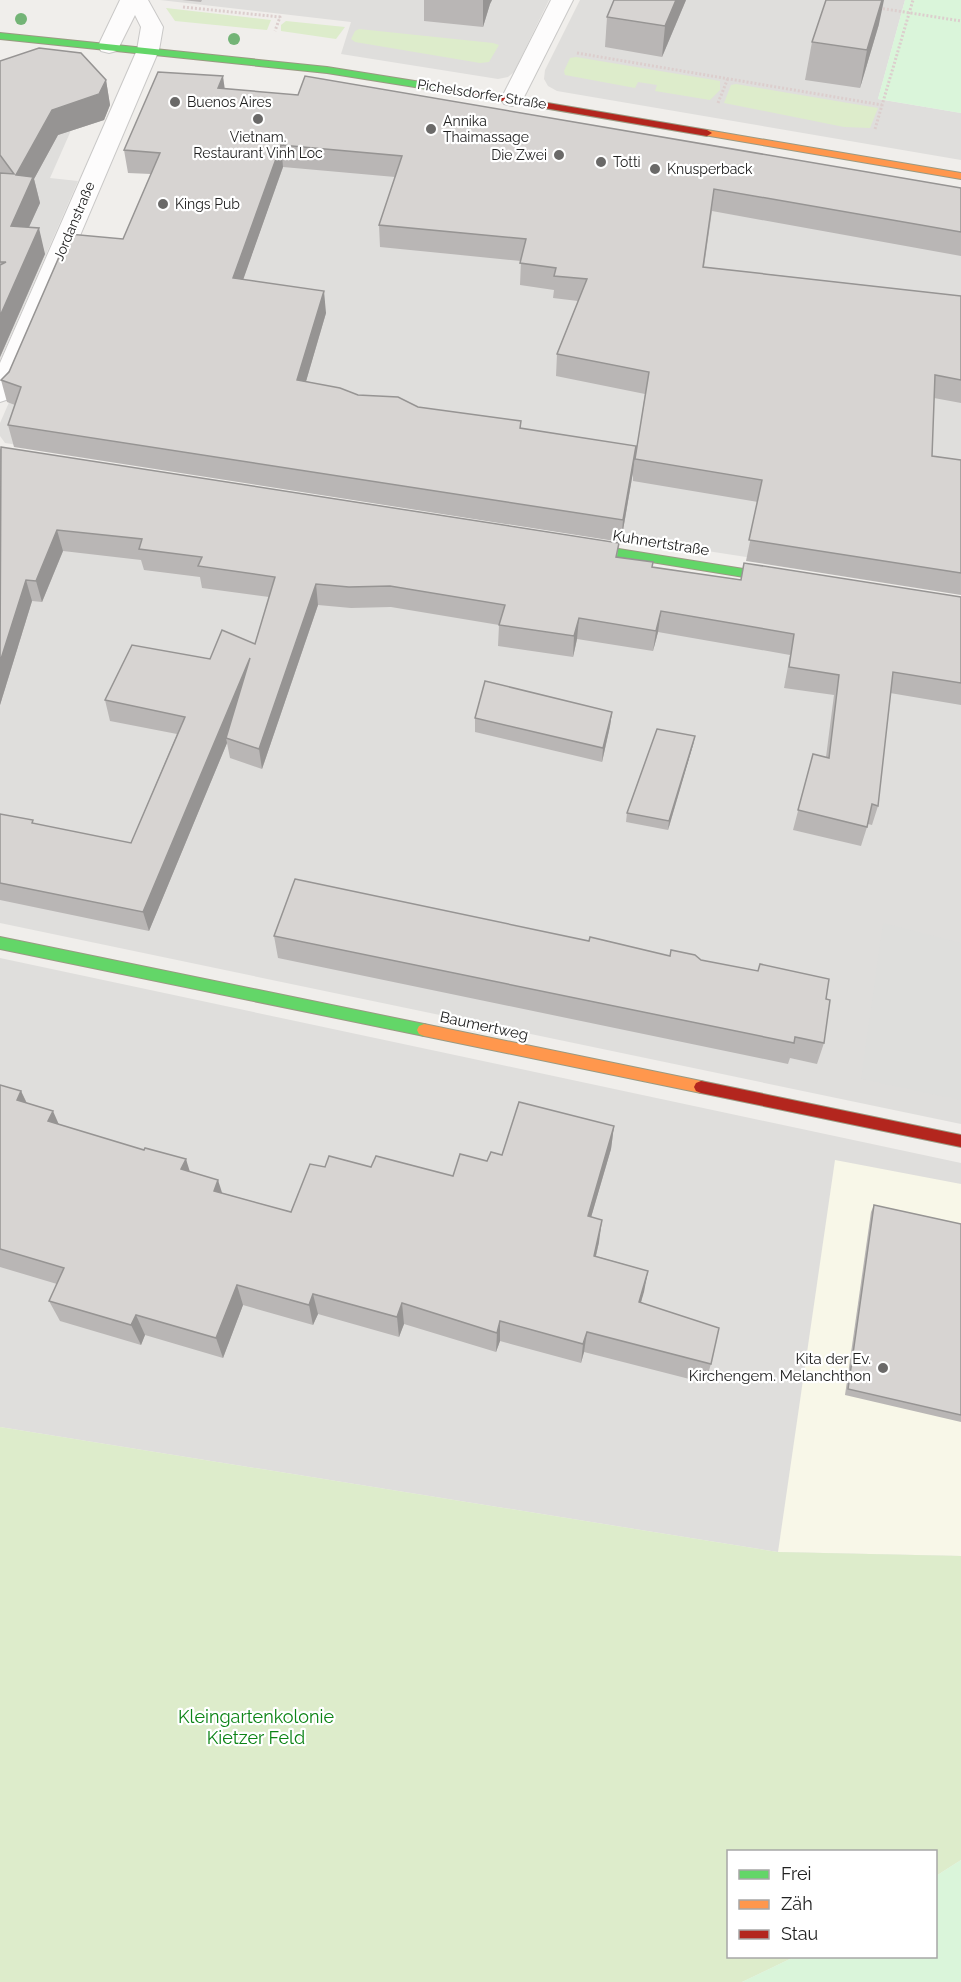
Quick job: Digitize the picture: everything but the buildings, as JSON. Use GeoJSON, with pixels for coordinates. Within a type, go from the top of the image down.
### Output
{"type":"FeatureCollection","features":[{"type":"Feature","properties":{"kind":"street"},"geometry":{"type":"LineString","coordinates":[[110,46],[131,0]]}},
{"type":"Feature","properties":{"kind":"street"},"geometry":{"type":"LineString","coordinates":[[137,0],[152,27],[148,50]]}},
{"type":"Feature","properties":{"kind":"street"},"geometry":{"type":"LineString","coordinates":[[512,99],[562,0]]}},
{"type":"Feature","properties":{"kind":"street","name":"Pichelsdorfer Straße"},"geometry":{"type":"LineString","coordinates":[[0,36],[327,70],[512,99],[961,176]]}},
{"type":"Feature","properties":{"kind":"street","name":"Jordanstraße"},"geometry":{"type":"LineString","coordinates":[[0,393],[148,50]]}},
{"type":"Feature","properties":{"kind":"street","name":"Kuhnertstraße"},"geometry":{"type":"LineString","coordinates":[[557,544],[799,582]]}},
{"type":"Feature","properties":{"kind":"street","name":"Baumertweg"},"geometry":{"type":"LineString","coordinates":[[0,943],[961,1141]]}},
{"type":"Feature","properties":{"kind":"path"},"geometry":{"type":"LineString","coordinates":[[873,136],[913,0]]}},
{"type":"Feature","properties":{"kind":"path"},"geometry":{"type":"LineString","coordinates":[[180,7],[280,17],[273,36]]}},
{"type":"Feature","properties":{"kind":"path"},"geometry":{"type":"LineString","coordinates":[[877,8],[961,21]]}},
{"type":"Feature","properties":{"kind":"path"},"geometry":{"type":"LineString","coordinates":[[567,51],[882,105]]}},
{"type":"Feature","properties":{"kind":"path"},"geometry":{"type":"LineString","coordinates":[[716,109],[728,78]]}},
{"type":"Feature","properties":{"kind":"shaded area"},"geometry":{"type":"Polygon","coordinates":[[[160,0],[549,0],[514,72],[508,77],[498,79],[341,54],[351,22],[160,0]]]}},
{"type":"Feature","properties":{"kind":"shaded area"},"geometry":{"type":"Polygon","coordinates":[[[580,0],[905,0],[878,99],[961,113],[961,160],[557,91],[548,86],[544,79],[545,70],[580,0]]]}},
{"type":"Feature","properties":{"kind":"shaded area"},"geometry":{"type":"Polygon","coordinates":[[[0,67],[95,76],[50,178],[78,181],[0,360],[0,67]]]}},
{"type":"Feature","properties":{"kind":"shaded area"},"geometry":{"type":"Polygon","coordinates":[[[307,98],[961,195],[961,590],[5,443],[0,436],[0,423],[81,238],[252,255],[307,98]]]}},
{"type":"Feature","properties":{"kind":"shaded area"},"geometry":{"type":"Polygon","coordinates":[[[0,470],[961,626],[961,1124],[0,923],[0,470]]]}},
{"type":"Feature","properties":{"kind":"shaded area"},"geometry":{"type":"Polygon","coordinates":[[[883,923],[961,943],[961,1100],[861,1079],[883,923]]]}},
{"type":"Feature","properties":{"kind":"shaded area"},"geometry":{"type":"Polygon","coordinates":[[[0,958],[961,1163],[961,1556],[778,1552],[0,1427],[0,958]]]}},
{"type":"Feature","properties":{"kind":"shaded area","name":"Kita der Ev. Kirchengem. Melanchthon"},"geometry":{"type":"Polygon","coordinates":[[[835,1160],[961,1184],[961,1556],[778,1552],[835,1160]]]}},
{"type":"Feature","properties":{"kind":"green space"},"geometry":{"type":"Polygon","coordinates":[[[905,0],[961,0],[961,113],[878,99],[905,0]]]}},
{"type":"Feature","properties":{"kind":"green space"},"geometry":{"type":"Polygon","coordinates":[[[166,8],[271,20],[267,30],[175,21],[166,8]]]}},
{"type":"Feature","properties":{"kind":"green space"},"geometry":{"type":"Polygon","coordinates":[[[286,21],[345,27],[336,39],[281,31],[281,25],[286,21]]]}},
{"type":"Feature","properties":{"kind":"green space"},"geometry":{"type":"Polygon","coordinates":[[[359,29],[499,45],[489,62],[480,63],[355,42],[351,39],[355,31],[359,29]]]}},
{"type":"Feature","properties":{"kind":"green space"},"geometry":{"type":"Polygon","coordinates":[[[576,57],[720,81],[720,90],[710,100],[655,91],[657,85],[638,82],[635,88],[565,75],[564,71],[570,58],[576,57]]]}},
{"type":"Feature","properties":{"kind":"green space"},"geometry":{"type":"Polygon","coordinates":[[[731,85],[878,108],[870,128],[844,127],[724,103],[731,85]]]}},
{"type":"Feature","properties":{"kind":"green space","name":"Kleingartenkolonie Kietzer Feld"},"geometry":{"type":"Polygon","coordinates":[[[0,1427],[778,1552],[961,1556],[961,1860],[937,1875],[937,1850],[727,1850],[727,1958],[792,1958],[742,1982],[0,1982],[0,1427]]]}},
{"type":"Feature","properties":{"kind":"green space"},"geometry":{"type":"Polygon","coordinates":[[[961,1860],[961,1982],[742,1982],[792,1958],[937,1958],[937,1875],[961,1860]]]}},
{"type":"Feature","properties":{"kind":"traffic: fast"},"geometry":{"type":"LineString","coordinates":[[0,36],[327,70],[471,93]]}},
{"type":"Feature","properties":{"kind":"traffic: fast"},"geometry":{"type":"LineString","coordinates":[[575,546],[787,580]]}},
{"type":"Feature","properties":{"kind":"traffic: fast"},"geometry":{"type":"LineString","coordinates":[[0,943],[424,1030]]}},
{"type":"Feature","properties":{"kind":"traffic: slow"},"geometry":{"type":"LineString","coordinates":[[707,133],[961,176]]}},
{"type":"Feature","properties":{"kind":"traffic: slow"},"geometry":{"type":"LineString","coordinates":[[424,1030],[701,1087]]}},
{"type":"Feature","properties":{"kind":"traffic: jam"},"geometry":{"type":"LineString","coordinates":[[471,93],[707,133]]}},
{"type":"Feature","properties":{"kind":"traffic: jam"},"geometry":{"type":"LineString","coordinates":[[701,1087],[961,1141]]}},
{"type":"Feature","properties":{"kind":"place","name":"Buenos Aires"},"geometry":{"type":"Point","coordinates":[175,102]}},
{"type":"Feature","properties":{"kind":"place","name":"Vietnam. Restaurant Vinh Loc"},"geometry":{"type":"Point","coordinates":[258,119]}},
{"type":"Feature","properties":{"kind":"place","name":"Annika Thaimassage"},"geometry":{"type":"Point","coordinates":[431,129]}},
{"type":"Feature","properties":{"kind":"place","name":"Die Zwei"},"geometry":{"type":"Point","coordinates":[559,155]}},
{"type":"Feature","properties":{"kind":"place","name":"Totti"},"geometry":{"type":"Point","coordinates":[601,162]}},
{"type":"Feature","properties":{"kind":"place","name":"Knusperback"},"geometry":{"type":"Point","coordinates":[655,169]}},
{"type":"Feature","properties":{"kind":"place","name":"Kings Pub"},"geometry":{"type":"Point","coordinates":[163,204]}},
{"type":"Feature","properties":{"kind":"place","name":"Kita der Ev. Kirchengem. Melanchthon"},"geometry":{"type":"Point","coordinates":[883,1368]}}]}
